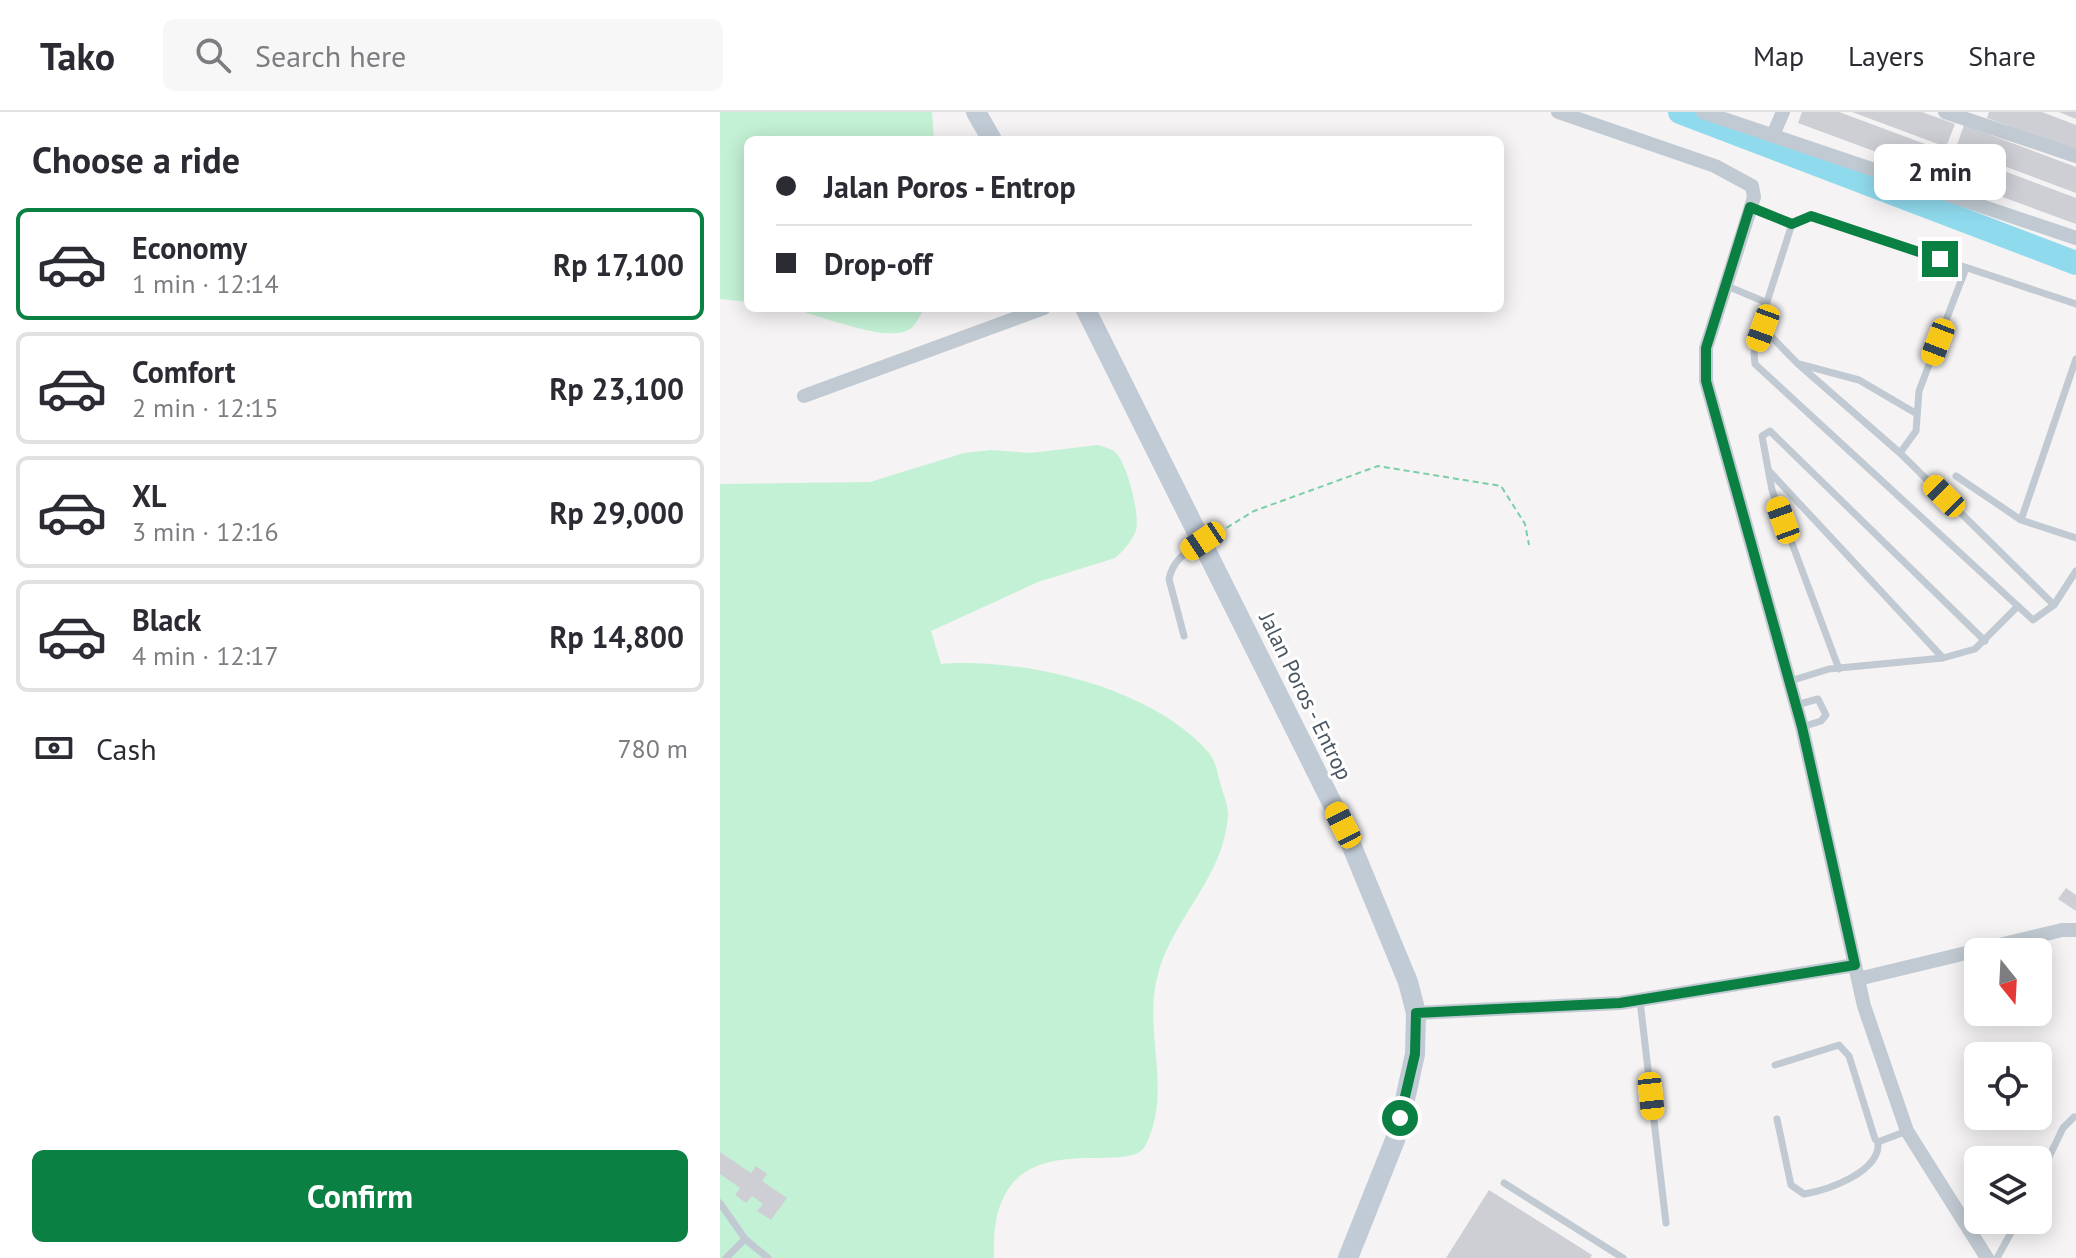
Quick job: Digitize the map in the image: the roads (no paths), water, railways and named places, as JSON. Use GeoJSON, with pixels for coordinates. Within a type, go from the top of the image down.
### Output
{"type":"FeatureCollection","features":[{"type":"Feature","properties":{"kind":"main road"},"geometry":{"type":"LineString","coordinates":[[976,112],[990,136]]}},
{"type":"Feature","properties":{"kind":"main road","name":"Jalan Poros - Entrop"},"geometry":{"type":"LineString","coordinates":[[1087,312],[1343,825],[1408,982],[1416,1013],[1415,1054],[1395,1140],[1348,1258]]}},
{"type":"Feature","properties":{"kind":"street"},"geometry":{"type":"LineString","coordinates":[[1558,112],[1742,178],[1752,186],[1757,210],[1706,348],[1706,381],[1790,681],[1907,1131],[1987,1258]]}},
{"type":"Feature","properties":{"kind":"street"},"geometry":{"type":"LineString","coordinates":[[1703,112],[2076,238]]}},
{"type":"Feature","properties":{"kind":"street"},"geometry":{"type":"LineString","coordinates":[[1773,135],[1783,112]]}},
{"type":"Feature","properties":{"kind":"street"},"geometry":{"type":"LineString","coordinates":[[1945,112],[2076,156]]}},
{"type":"Feature","properties":{"kind":"street"},"geometry":{"type":"LineString","coordinates":[[804,396],[1033,312]]}},
{"type":"Feature","properties":{"kind":"street"},"geometry":{"type":"LineString","coordinates":[[1416,1013],[1640,1001],[1864,974],[2076,930]]}},
{"type":"Feature","properties":{"kind":"lane"},"geometry":{"type":"LineString","coordinates":[[1757,210],[1792,224],[1811,216],[2076,304]]}},
{"type":"Feature","properties":{"kind":"lane"},"geometry":{"type":"LineString","coordinates":[[1792,224],[1766,306],[1763,328],[1754,353],[1755,364],[2033,620],[2054,605],[2076,571]]}},
{"type":"Feature","properties":{"kind":"lane"},"geometry":{"type":"LineString","coordinates":[[1900,453],[1916,431],[1919,391],[1966,268]]}},
{"type":"Feature","properties":{"kind":"lane"},"geometry":{"type":"LineString","coordinates":[[1729,287],[1744,292],[1766,306]]}},
{"type":"Feature","properties":{"kind":"lane"},"geometry":{"type":"LineString","coordinates":[[1763,328],[1797,363],[1900,453],[2054,605]]}},
{"type":"Feature","properties":{"kind":"lane"},"geometry":{"type":"LineString","coordinates":[[2021,520],[2076,359]]}},
{"type":"Feature","properties":{"kind":"lane"},"geometry":{"type":"LineString","coordinates":[[1797,363],[1859,380],[1917,414]]}},
{"type":"Feature","properties":{"kind":"lane"},"geometry":{"type":"LineString","coordinates":[[1839,669],[1772,490],[1762,436],[1770,431],[1985,641]]}},
{"type":"Feature","properties":{"kind":"lane"},"geometry":{"type":"LineString","coordinates":[[1768,471],[1943,658]]}},
{"type":"Feature","properties":{"kind":"lane"},"geometry":{"type":"LineString","coordinates":[[1956,476],[2021,520],[2076,538]]}},
{"type":"Feature","properties":{"kind":"lane"},"geometry":{"type":"LineString","coordinates":[[1184,636],[1169,579],[1171,569],[1180,556],[1203,541]]}},
{"type":"Feature","properties":{"kind":"lane"},"geometry":{"type":"LineString","coordinates":[[1790,681],[1839,669],[1943,658],[1975,649],[2018,606]]}},
{"type":"Feature","properties":{"kind":"lane"},"geometry":{"type":"LineString","coordinates":[[1796,705],[1818,699],[1826,715],[1821,721],[1802,727]]}},
{"type":"Feature","properties":{"kind":"lane"},"geometry":{"type":"LineString","coordinates":[[1640,1001],[1666,1223]]}},
{"type":"Feature","properties":{"kind":"lane"},"geometry":{"type":"LineString","coordinates":[[1775,1065],[1839,1045],[1846,1049],[1873,1136],[1878,1142],[1877,1154],[1860,1171],[1804,1194],[1791,1185],[1777,1119]]}},
{"type":"Feature","properties":{"kind":"lane"},"geometry":{"type":"LineString","coordinates":[[2052,1151],[2063,1128],[2075,1116]]}},
{"type":"Feature","properties":{"kind":"lane"},"geometry":{"type":"LineString","coordinates":[[1878,1142],[1907,1131]]}},
{"type":"Feature","properties":{"kind":"lane"},"geometry":{"type":"LineString","coordinates":[[1504,1183],[1623,1258]]}},
{"type":"Feature","properties":{"kind":"lane"},"geometry":{"type":"LineString","coordinates":[[720,1203],[745,1239],[768,1258]]}},
{"type":"Feature","properties":{"kind":"lane"},"geometry":{"type":"LineString","coordinates":[[1997,1258],[2011,1234]]}},
{"type":"Feature","properties":{"kind":"lane"},"geometry":{"type":"LineString","coordinates":[[726,1258],[745,1239]]}},
{"type":"Feature","properties":{"kind":"waterway"},"geometry":{"type":"LineString","coordinates":[[1680,112],[2076,263]]}}]}
